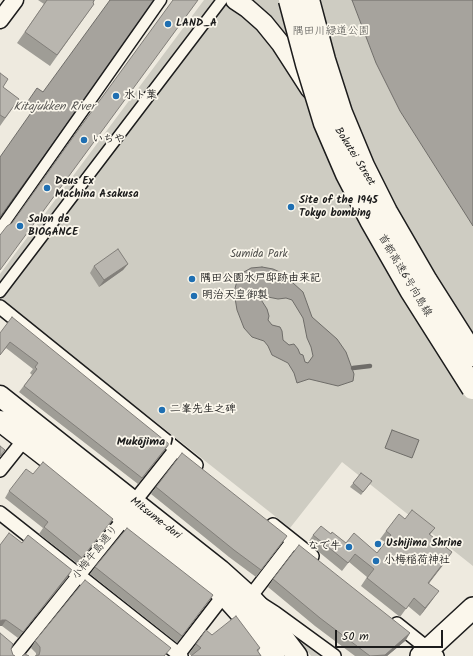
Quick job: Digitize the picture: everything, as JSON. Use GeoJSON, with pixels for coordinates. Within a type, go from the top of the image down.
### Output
{"type":"FeatureCollection","features":[{"type":"Feature","properties":{"kind":"highway","name":"首都高速6号向島線"},"geometry":{"type":"LineString","coordinates":[[290,0],[325,123],[347,174],[374,227],[411,290],[473,388]]}},
{"type":"Feature","properties":{"kind":"highway","name":"首都高速6号向島線"},"geometry":{"type":"LineString","coordinates":[[308,0],[324,60],[341,113],[363,166],[394,226],[426,281],[473,355]]}},
{"type":"Feature","properties":{"kind":"highway"},"geometry":{"type":"LineString","coordinates":[[429,654],[473,608]]}},
{"type":"Feature","properties":{"kind":"main road","name":"Bokutei Street"},"geometry":{"type":"LineString","coordinates":[[235,0],[264,23],[281,44],[473,345]]}},
{"type":"Feature","properties":{"kind":"main road","name":"Mitsume-dori"},"geometry":{"type":"LineString","coordinates":[[0,396],[224,595],[242,615],[274,656]]}},
{"type":"Feature","properties":{"kind":"main road","name":"Mitsume-dori"},"geometry":{"type":"LineString","coordinates":[[0,421],[24,440],[220,570],[250,596],[297,656]]}},
{"type":"Feature","properties":{"kind":"street"},"geometry":{"type":"LineString","coordinates":[[0,20],[15,0]]}},
{"type":"Feature","properties":{"kind":"street"},"geometry":{"type":"LineString","coordinates":[[0,229],[161,0]]}},
{"type":"Feature","properties":{"kind":"street"},"geometry":{"type":"LineString","coordinates":[[0,292],[222,0]]}},
{"type":"Feature","properties":{"kind":"street"},"geometry":{"type":"LineString","coordinates":[[0,307],[207,473]]}},
{"type":"Feature","properties":{"kind":"street"},"geometry":{"type":"LineString","coordinates":[[0,470],[24,440]]}},
{"type":"Feature","properties":{"kind":"street","name":"小梅牛島通り"},"geometry":{"type":"LineString","coordinates":[[18,651],[176,449]]}},
{"type":"Feature","properties":{"kind":"street"},"geometry":{"type":"LineString","coordinates":[[0,513],[179,655],[224,595]]}},
{"type":"Feature","properties":{"kind":"street"},"geometry":{"type":"LineString","coordinates":[[262,516],[324,566]]}},
{"type":"Feature","properties":{"kind":"street"},"geometry":{"type":"LineString","coordinates":[[293,541],[250,596],[275,612],[334,656]]}},
{"type":"Feature","properties":{"kind":"street"},"geometry":{"type":"LineString","coordinates":[[389,618],[429,654]]}},
{"type":"Feature","properties":{"kind":"green space","name":"Sumida Park"},"geometry":{"type":"Polygon","coordinates":[[[204,0],[352,0],[376,63],[400,111],[473,226],[473,566],[342,462],[290,528],[0,299],[0,274],[204,0]]]}},
{"type":"Feature","properties":{"kind":"green space"},"geometry":{"type":"Polygon","coordinates":[[[304,640],[325,656],[311,656],[302,644],[304,640]]]}},
{"type":"Feature","properties":{"kind":"water","name":"Kitajukken River"},"geometry":{"type":"Polygon","coordinates":[[[110,0],[156,0],[0,217],[0,157],[33,110],[26,104],[37,88],[43,92],[110,0]]]}},
{"type":"Feature","properties":{"kind":"water"},"geometry":{"type":"Polygon","coordinates":[[[352,0],[473,0],[473,226],[400,111],[376,63],[352,0]]]}},
{"type":"Feature","properties":{"kind":"water"},"geometry":{"type":"Polygon","coordinates":[[[262,267],[273,269],[291,277],[293,283],[303,292],[312,317],[337,339],[346,352],[354,374],[353,381],[338,386],[309,379],[297,383],[294,373],[288,363],[272,355],[264,341],[252,337],[244,328],[237,310],[234,292],[237,281],[244,272],[251,268],[262,267]],[[263,296],[260,298],[267,309],[269,316],[268,320],[272,325],[280,327],[283,340],[289,345],[294,344],[300,354],[303,355],[305,362],[308,363],[313,356],[307,338],[303,318],[292,300],[286,298],[278,299],[263,296]]]}},
{"type":"Feature","properties":{"kind":"water"},"geometry":{"type":"Polygon","coordinates":[[[392,430],[419,440],[412,458],[385,448],[392,430]]]}},
{"type":"Feature","properties":{"kind":"building"},"geometry":{"type":"Polygon","coordinates":[[[47,0],[94,0],[94,4],[57,55],[25,32],[47,0]]]}},
{"type":"Feature","properties":{"kind":"building"},"geometry":{"type":"Polygon","coordinates":[[[173,0],[198,0],[0,270],[0,235],[7,226],[12,223],[173,0]]]}},
{"type":"Feature","properties":{"kind":"building"},"geometry":{"type":"Polygon","coordinates":[[[0,73],[8,79],[3,87],[19,99],[5,118],[0,115],[0,73]]]}},
{"type":"Feature","properties":{"kind":"building"},"geometry":{"type":"Polygon","coordinates":[[[118,249],[128,264],[104,280],[94,266],[118,249]]]}},
{"type":"Feature","properties":{"kind":"building"},"geometry":{"type":"Polygon","coordinates":[[[12,317],[169,444],[142,478],[24,386],[37,369],[35,367],[38,363],[10,342],[0,355],[0,333],[12,317]]]}},
{"type":"Feature","properties":{"kind":"building"},"geometry":{"type":"Polygon","coordinates":[[[0,446],[5,450],[0,456],[0,446]]]}},
{"type":"Feature","properties":{"kind":"building"},"geometry":{"type":"Polygon","coordinates":[[[182,453],[287,536],[261,570],[156,487],[182,453]]]}},
{"type":"Feature","properties":{"kind":"building"},"geometry":{"type":"Polygon","coordinates":[[[43,462],[113,519],[82,558],[44,527],[48,522],[9,491],[26,469],[33,474],[43,462]]]}},
{"type":"Feature","properties":{"kind":"building"},"geometry":{"type":"Polygon","coordinates":[[[361,473],[372,481],[363,492],[353,483],[361,473]]]}},
{"type":"Feature","properties":{"kind":"building"},"geometry":{"type":"Polygon","coordinates":[[[412,510],[435,528],[429,534],[452,552],[428,583],[439,591],[425,608],[414,598],[406,609],[367,578],[374,569],[355,554],[348,563],[313,535],[321,526],[331,534],[332,532],[346,543],[354,533],[377,553],[391,535],[386,531],[399,514],[405,519],[412,510]]]}},
{"type":"Feature","properties":{"kind":"building"},"geometry":{"type":"Polygon","coordinates":[[[127,528],[213,595],[182,636],[95,567],[127,528]]]}},
{"type":"Feature","properties":{"kind":"building"},"geometry":{"type":"Polygon","coordinates":[[[9,533],[22,543],[28,535],[72,570],[23,632],[6,620],[0,621],[0,545],[9,533]]]}},
{"type":"Feature","properties":{"kind":"building"},"geometry":{"type":"Polygon","coordinates":[[[299,545],[410,633],[385,655],[370,656],[320,618],[273,579],[299,545]]]}},
{"type":"Feature","properties":{"kind":"building"},"geometry":{"type":"Polygon","coordinates":[[[85,580],[171,648],[164,656],[35,656],[39,655],[40,647],[35,641],[85,580]]]}},
{"type":"Feature","properties":{"kind":"building"},"geometry":{"type":"Polygon","coordinates":[[[236,616],[260,648],[257,650],[261,656],[191,656],[201,648],[196,644],[206,630],[212,635],[236,616]]]}},
{"type":"Feature","properties":{"kind":"building"},"geometry":{"type":"Polygon","coordinates":[[[0,633],[13,644],[11,649],[13,655],[15,656],[0,656],[0,633]]]}},
{"type":"Feature","properties":{"kind":"waterway"},"geometry":{"type":"LineString","coordinates":[[353,368],[370,366]]}},
{"type":"Feature","properties":{"kind":"place","name":"LAND_A"},"geometry":{"type":"Point","coordinates":[168,24]}},
{"type":"Feature","properties":{"kind":"place","name":"水ト葉"},"geometry":{"type":"Point","coordinates":[116,96]}},
{"type":"Feature","properties":{"kind":"place","name":"いちや"},"geometry":{"type":"Point","coordinates":[84,140]}},
{"type":"Feature","properties":{"kind":"place","name":"Deus Ex Machina Asakusa"},"geometry":{"type":"Point","coordinates":[47,188]}},
{"type":"Feature","properties":{"kind":"place","name":"Site of the 1945 Tokyo bombing"},"geometry":{"type":"Point","coordinates":[291,207]}},
{"type":"Feature","properties":{"kind":"place","name":"Salon de BIOGANCE"},"geometry":{"type":"Point","coordinates":[20,226]}},
{"type":"Feature","properties":{"kind":"place","name":"隅田公園水戸邸跡由来記"},"geometry":{"type":"Point","coordinates":[192,279]}},
{"type":"Feature","properties":{"kind":"place","name":"明治天皇御製"},"geometry":{"type":"Point","coordinates":[194,296]}},
{"type":"Feature","properties":{"kind":"place","name":"二峯先生之碑"},"geometry":{"type":"Point","coordinates":[162,410]}},
{"type":"Feature","properties":{"kind":"place","name":"Ushijima Shrine"},"geometry":{"type":"Point","coordinates":[378,544]}},
{"type":"Feature","properties":{"kind":"place","name":"なで牛"},"geometry":{"type":"Point","coordinates":[349,547]}},
{"type":"Feature","properties":{"kind":"place","name":"小梅稲荷神社"},"geometry":{"type":"Point","coordinates":[376,561]}},
{"type":"Feature","properties":{"kind":"district","name":"Mukōjima 1"},"geometry":{"type":"Point","coordinates":[145,443]}},
{"type":"Feature","properties":{"kind":"park label","name":"隅田川緑道公園"},"geometry":{"type":"Point","coordinates":[331,32]}}]}
